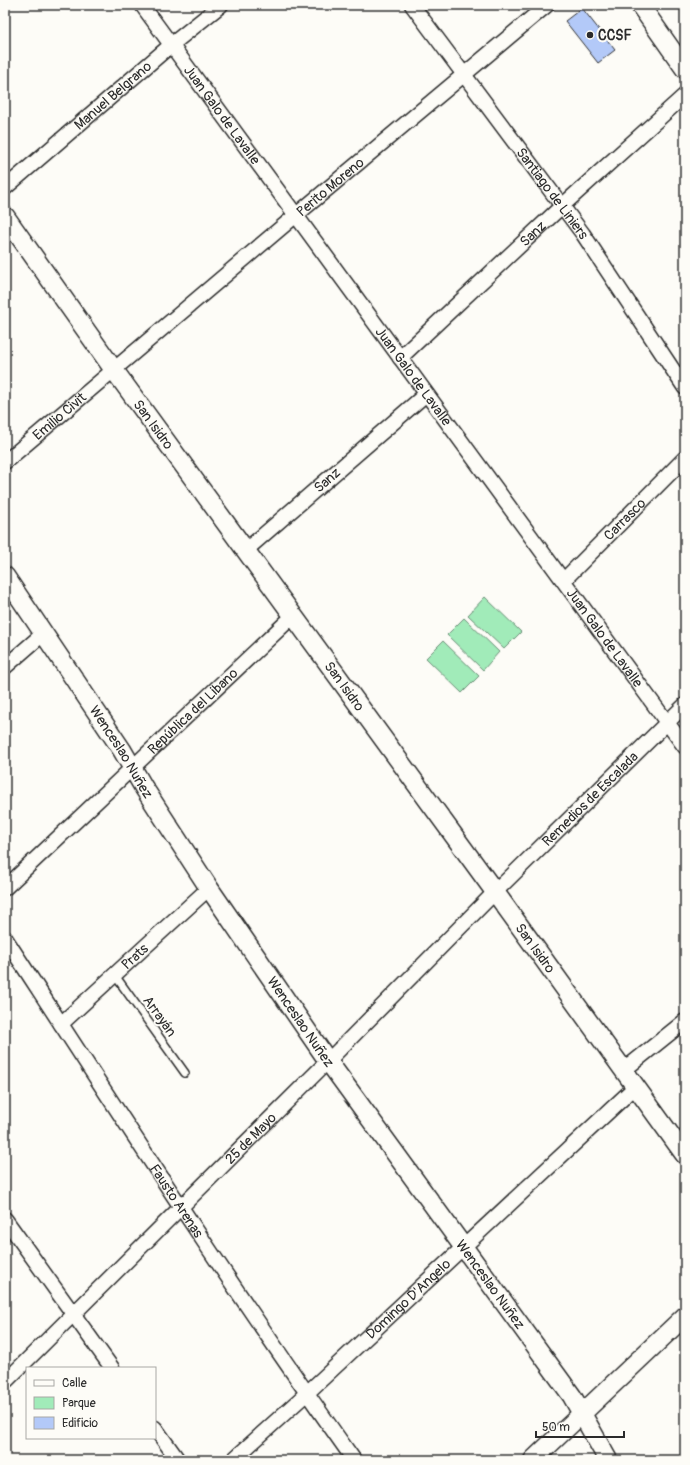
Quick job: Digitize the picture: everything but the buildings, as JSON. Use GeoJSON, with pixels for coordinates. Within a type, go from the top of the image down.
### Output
{"type":"FeatureCollection","features":[{"type":"Feature","properties":{"kind":"street","name":"Juan Galo de Lavalle"},"geometry":{"type":"LineString","coordinates":[[142,5],[685,747]]}},
{"type":"Feature","properties":{"kind":"street","name":"Manuel Belgrano"},"geometry":{"type":"LineString","coordinates":[[5,188],[171,45],[221,5]]}},
{"type":"Feature","properties":{"kind":"street","name":"Santiago de Liniers"},"geometry":{"type":"LineString","coordinates":[[412,5],[583,234],[685,388]]}},
{"type":"Feature","properties":{"kind":"street","name":"Perito Moreno"},"geometry":{"type":"LineString","coordinates":[[114,370],[547,5]]}},
{"type":"Feature","properties":{"kind":"street"},"geometry":{"type":"LineString","coordinates":[[640,5],[685,69]]}},
{"type":"Feature","properties":{"kind":"street","name":"Sanz"},"geometry":{"type":"LineString","coordinates":[[400,358],[562,206],[685,95]]}},
{"type":"Feature","properties":{"kind":"street","name":"San Isidro"},"geometry":{"type":"LineString","coordinates":[[5,216],[114,370],[685,1155]]}},
{"type":"Feature","properties":{"kind":"street","name":"Emilio Civit"},"geometry":{"type":"LineString","coordinates":[[5,462],[114,370]]}},
{"type":"Feature","properties":{"kind":"street","name":"Sanz"},"geometry":{"type":"LineString","coordinates":[[246,550],[426,394]]}},
{"type":"Feature","properties":{"kind":"street","name":"Carrasco"},"geometry":{"type":"LineString","coordinates":[[564,580],[685,458]]}},
{"type":"Feature","properties":{"kind":"street","name":"Wenceslao Nuñez"},"geometry":{"type":"LineString","coordinates":[[5,576],[133,768],[209,888],[328,1061],[572,1396],[608,1460]]}},
{"type":"Feature","properties":{"kind":"street","name":"República del Libano"},"geometry":{"type":"LineString","coordinates":[[5,888],[293,616]]}},
{"type":"Feature","properties":{"kind":"street"},"geometry":{"type":"LineString","coordinates":[[5,667],[44,633]]}},
{"type":"Feature","properties":{"kind":"street","name":"Remedios de Escalada"},"geometry":{"type":"LineString","coordinates":[[495,892],[685,705]]}},
{"type":"Feature","properties":{"kind":"street","name":"Prats"},"geometry":{"type":"LineString","coordinates":[[61,1024],[209,888]]}},
{"type":"Feature","properties":{"kind":"street","name":"25 de Mayo"},"geometry":{"type":"LineString","coordinates":[[5,1382],[328,1061],[495,892]]}},
{"type":"Feature","properties":{"kind":"street","name":"Fausto Arenas"},"geometry":{"type":"LineString","coordinates":[[5,938],[181,1207],[354,1460]]}},
{"type":"Feature","properties":{"kind":"street"},"geometry":{"type":"LineString","coordinates":[[624,1070],[685,1021]]}},
{"type":"Feature","properties":{"kind":"street","name":"Domingo D'Angelo"},"geometry":{"type":"LineString","coordinates":[[233,1460],[307,1393],[635,1087]]}},
{"type":"Feature","properties":{"kind":"street"},"geometry":{"type":"LineString","coordinates":[[5,1219],[111,1367]]}},
{"type":"Feature","properties":{"kind":"street"},"geometry":{"type":"LineString","coordinates":[[533,1460],[685,1316]]}},
{"type":"Feature","properties":{"kind":"street"},"geometry":{"type":"LineString","coordinates":[[156,1429],[178,1460]]}},
{"type":"Feature","properties":{"kind":"lane","name":"Arrayán"},"geometry":{"type":"LineString","coordinates":[[114,974],[186,1073]]}},
{"type":"Feature","properties":{"kind":"green space"},"geometry":{"type":"Polygon","coordinates":[[[485,597],[521,632],[504,649],[468,615],[485,597]]]}},
{"type":"Feature","properties":{"kind":"green space"},"geometry":{"type":"Polygon","coordinates":[[[464,618],[499,652],[483,670],[447,635],[464,618]]]}},
{"type":"Feature","properties":{"kind":"green space"},"geometry":{"type":"Polygon","coordinates":[[[443,641],[479,676],[462,693],[426,658],[443,641]]]}},
{"type":"Feature","properties":{"kind":"place","name":"CCSF"},"geometry":{"type":"Point","coordinates":[590,35]}}]}
